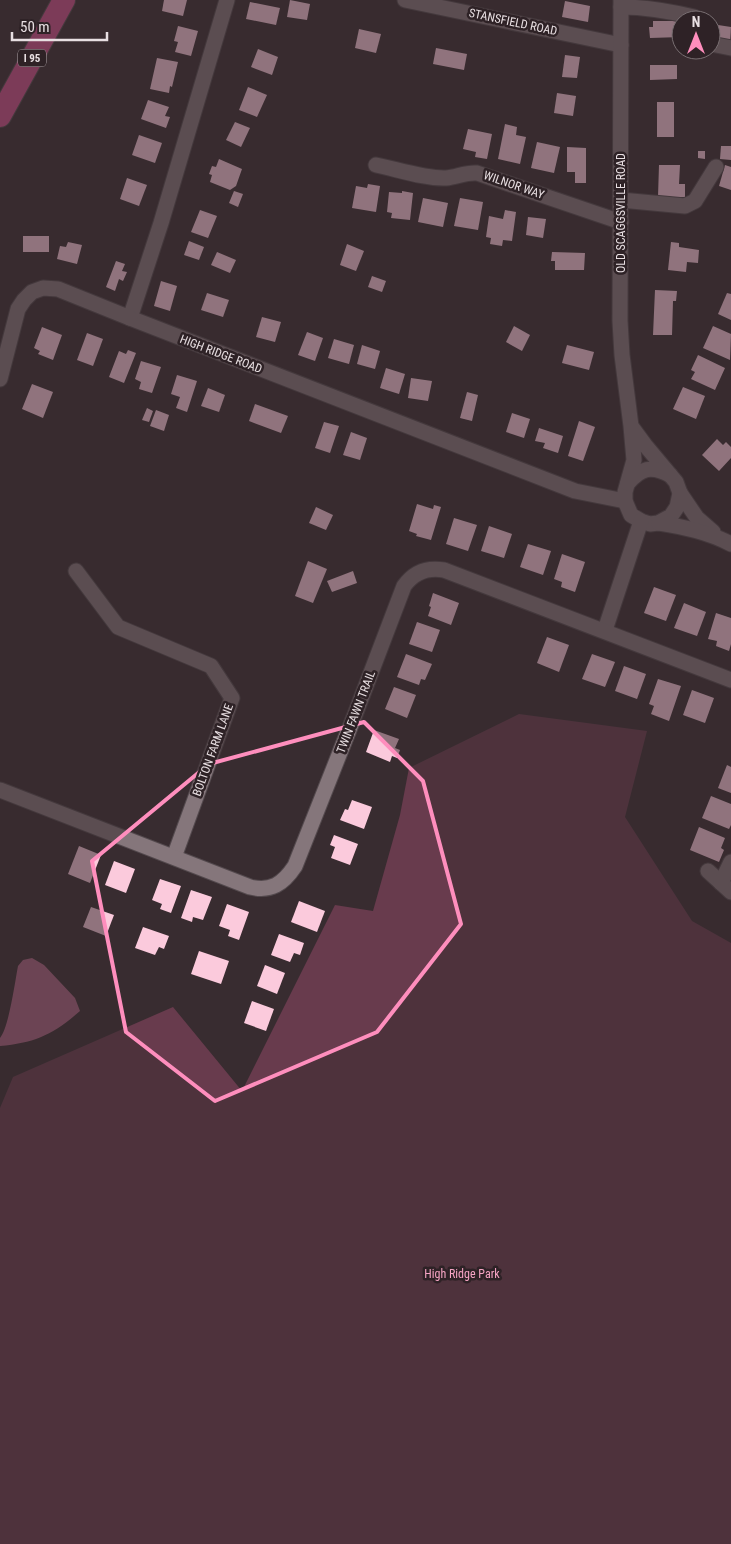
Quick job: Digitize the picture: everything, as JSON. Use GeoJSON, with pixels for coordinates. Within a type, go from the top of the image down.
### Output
{"type":"FeatureCollection","features":[{"type":"Feature","properties":{"kind":"highway","name":"I 95"},"geometry":{"type":"LineString","coordinates":[[0,116],[64,0]]}},
{"type":"Feature","properties":{"kind":"street"},"geometry":{"type":"LineString","coordinates":[[130,318],[161,223],[227,0]]}},
{"type":"Feature","properties":{"kind":"street","name":"STANSFIELD ROAD"},"geometry":{"type":"LineString","coordinates":[[405,0],[621,45]]}},
{"type":"Feature","properties":{"kind":"street"},"geometry":{"type":"LineString","coordinates":[[621,4],[671,12]]}},
{"type":"Feature","properties":{"kind":"street","name":"OLD SCAGGSVILLE ROAD"},"geometry":{"type":"LineString","coordinates":[[621,4],[620,321],[624,378],[632,426],[634,460],[628,483]]}},
{"type":"Feature","properties":{"kind":"street","name":"WILNOR WAY"},"geometry":{"type":"LineString","coordinates":[[376,164],[446,178],[468,172],[477,172],[621,222]]}},
{"type":"Feature","properties":{"kind":"street"},"geometry":{"type":"LineString","coordinates":[[621,200],[685,206],[695,201],[716,167]]}},
{"type":"Feature","properties":{"kind":"street","name":"HIGH RIDGE ROAD"},"geometry":{"type":"LineString","coordinates":[[0,379],[18,308],[32,292],[43,288],[58,289],[576,491],[625,501]]}},
{"type":"Feature","properties":{"kind":"street","name":"OLD SCAGGSVILLE ROAD"},"geometry":{"type":"LineString","coordinates":[[632,426],[670,475]]}},
{"type":"Feature","properties":{"kind":"street"},"geometry":{"type":"LineString","coordinates":[[646,469],[661,470],[670,475],[676,482],[680,494],[697,518],[724,540],[691,528],[659,523],[650,524],[641,521],[632,514],[625,501],[628,483],[636,474],[646,469]]}},
{"type":"Feature","properties":{"kind":"street"},"geometry":{"type":"LineString","coordinates":[[659,523],[671,516],[678,507],[680,494]]}},
{"type":"Feature","properties":{"kind":"street"},"geometry":{"type":"LineString","coordinates":[[605,630],[641,521]]}},
{"type":"Feature","properties":{"kind":"street","name":"TWIN FAWN TRAIL"},"geometry":{"type":"LineString","coordinates":[[0,790],[250,887],[259,889],[276,886],[283,882],[295,866],[404,586],[417,572],[434,568],[444,570],[605,630],[731,680]]}},
{"type":"Feature","properties":{"kind":"street","name":"BOLTON FARM LANE"},"geometry":{"type":"LineString","coordinates":[[76,572],[118,627],[211,666],[232,698],[174,857]]}},
{"type":"Feature","properties":{"kind":"street"},"geometry":{"type":"LineString","coordinates":[[726,887],[731,862]]}},
{"type":"Feature","properties":{"kind":"street"},"geometry":{"type":"LineString","coordinates":[[708,871],[726,887]]}},
{"type":"Feature","properties":{"kind":"highlighted area"},"geometry":{"type":"Polygon","coordinates":[[[364,722],[423,781],[461,924],[377,1032],[215,1101],[126,1032],[92,861],[209,764],[364,722]]]}},
{"type":"Feature","properties":{"kind":"green space","name":"High Ridge Park"},"geometry":{"type":"Polygon","coordinates":[[[519,714],[647,731],[625,817],[692,921],[731,943],[731,1544],[0,1544],[0,1108],[13,1077],[173,1007],[242,1091],[335,905],[373,911],[400,815],[409,768],[519,714]]]}},
{"type":"Feature","properties":{"kind":"shaded area"},"geometry":{"type":"Polygon","coordinates":[[[32,958],[44,965],[75,998],[80,1011],[61,1026],[34,1040],[0,1046],[0,1038],[9,1015],[18,966],[23,960],[32,958]]]}},
{"type":"Feature","properties":{"kind":"building"},"geometry":{"type":"Polygon","coordinates":[[[164,0],[187,0],[183,16],[162,11],[164,0]]]}},
{"type":"Feature","properties":{"kind":"building"},"geometry":{"type":"Polygon","coordinates":[[[290,0],[310,4],[307,20],[287,17],[290,0]]]}},
{"type":"Feature","properties":{"kind":"building"},"geometry":{"type":"Polygon","coordinates":[[[565,1],[590,6],[588,22],[562,17],[565,1]]]}},
{"type":"Feature","properties":{"kind":"building"},"geometry":{"type":"Polygon","coordinates":[[[250,2],[280,8],[276,25],[246,19],[250,2]]]}},
{"type":"Feature","properties":{"kind":"building"},"geometry":{"type":"Polygon","coordinates":[[[653,21],[671,21],[671,37],[650,38],[649,27],[653,27],[653,21]]]}},
{"type":"Feature","properties":{"kind":"building"},"geometry":{"type":"Polygon","coordinates":[[[721,25],[731,27],[730,45],[721,43],[721,25]]]}},
{"type":"Feature","properties":{"kind":"building"},"geometry":{"type":"Polygon","coordinates":[[[178,26],[198,31],[191,56],[175,52],[178,42],[174,41],[178,26]]]}},
{"type":"Feature","properties":{"kind":"building"},"geometry":{"type":"Polygon","coordinates":[[[359,29],[381,34],[376,53],[355,48],[359,29]]]}},
{"type":"Feature","properties":{"kind":"building"},"geometry":{"type":"Polygon","coordinates":[[[436,48],[467,54],[464,70],[433,64],[436,48]]]}},
{"type":"Feature","properties":{"kind":"building"},"geometry":{"type":"Polygon","coordinates":[[[258,49],[278,57],[272,75],[251,67],[258,49]]]}},
{"type":"Feature","properties":{"kind":"building"},"geometry":{"type":"Polygon","coordinates":[[[565,55],[580,57],[577,78],[562,77],[565,55]]]}},
{"type":"Feature","properties":{"kind":"building"},"geometry":{"type":"Polygon","coordinates":[[[157,58],[178,62],[169,93],[150,89],[157,58]]]}},
{"type":"Feature","properties":{"kind":"building"},"geometry":{"type":"Polygon","coordinates":[[[650,65],[677,65],[677,79],[650,80],[650,65]]]}},
{"type":"Feature","properties":{"kind":"building"},"geometry":{"type":"Polygon","coordinates":[[[248,87],[267,95],[257,117],[239,110],[248,87]]]}},
{"type":"Feature","properties":{"kind":"building"},"geometry":{"type":"Polygon","coordinates":[[[557,93],[576,96],[573,116],[554,113],[557,93]]]}},
{"type":"Feature","properties":{"kind":"building"},"geometry":{"type":"Polygon","coordinates":[[[148,100],[169,107],[165,116],[170,117],[166,128],[141,119],[148,100]]]}},
{"type":"Feature","properties":{"kind":"building"},"geometry":{"type":"Polygon","coordinates":[[[657,102],[674,102],[674,137],[657,137],[657,102]]]}},
{"type":"Feature","properties":{"kind":"building"},"geometry":{"type":"Polygon","coordinates":[[[235,122],[250,128],[241,147],[226,140],[235,122]]]}},
{"type":"Feature","properties":{"kind":"building"},"geometry":{"type":"Polygon","coordinates":[[[505,124],[517,127],[516,135],[526,137],[520,164],[498,159],[505,124]]]}},
{"type":"Feature","properties":{"kind":"building"},"geometry":{"type":"Polygon","coordinates":[[[468,129],[492,134],[487,159],[475,157],[476,152],[463,149],[468,129]]]}},
{"type":"Feature","properties":{"kind":"building"},"geometry":{"type":"Polygon","coordinates":[[[139,135],[162,143],[155,163],[132,155],[139,135]]]}},
{"type":"Feature","properties":{"kind":"building"},"geometry":{"type":"Polygon","coordinates":[[[537,142],[560,147],[554,173],[531,168],[537,142]]]}},
{"type":"Feature","properties":{"kind":"building"},"geometry":{"type":"Polygon","coordinates":[[[721,146],[731,146],[731,160],[720,159],[721,146]]]}},
{"type":"Feature","properties":{"kind":"building"},"geometry":{"type":"Polygon","coordinates":[[[567,147],[586,148],[586,183],[575,183],[575,172],[567,172],[567,147]]]}},
{"type":"Feature","properties":{"kind":"building"},"geometry":{"type":"Polygon","coordinates":[[[698,151],[705,151],[705,159],[698,158],[698,151]]]}},
{"type":"Feature","properties":{"kind":"building"},"geometry":{"type":"Polygon","coordinates":[[[219,159],[242,169],[236,186],[230,190],[210,182],[212,175],[209,174],[212,166],[216,167],[219,159]]]}},
{"type":"Feature","properties":{"kind":"building"},"geometry":{"type":"Polygon","coordinates":[[[659,165],[680,165],[679,184],[685,184],[685,197],[658,197],[659,165]]]}},
{"type":"Feature","properties":{"kind":"building"},"geometry":{"type":"Polygon","coordinates":[[[725,165],[731,167],[731,190],[719,186],[725,165]]]}},
{"type":"Feature","properties":{"kind":"building"},"geometry":{"type":"Polygon","coordinates":[[[127,178],[147,185],[139,206],[120,199],[127,178]]]}},
{"type":"Feature","properties":{"kind":"building"},"geometry":{"type":"Polygon","coordinates":[[[368,184],[380,186],[376,212],[352,208],[356,186],[367,188],[368,184]]]}},
{"type":"Feature","properties":{"kind":"building"},"geometry":{"type":"Polygon","coordinates":[[[234,191],[243,194],[238,207],[229,203],[234,191]]]}},
{"type":"Feature","properties":{"kind":"building"},"geometry":{"type":"Polygon","coordinates":[[[402,191],[413,193],[410,220],[391,218],[392,213],[387,212],[389,192],[402,193],[402,191]]]}},
{"type":"Feature","properties":{"kind":"building"},"geometry":{"type":"Polygon","coordinates":[[[423,198],[448,203],[443,227],[418,222],[423,198]]]}},
{"type":"Feature","properties":{"kind":"building"},"geometry":{"type":"Polygon","coordinates":[[[460,198],[483,202],[478,230],[454,226],[460,198]]]}},
{"type":"Feature","properties":{"kind":"building"},"geometry":{"type":"Polygon","coordinates":[[[200,210],[217,216],[208,238],[191,232],[200,210]]]}},
{"type":"Feature","properties":{"kind":"building"},"geometry":{"type":"Polygon","coordinates":[[[505,210],[516,212],[512,241],[503,240],[502,246],[490,244],[491,238],[486,237],[489,216],[503,219],[505,210]]]}},
{"type":"Feature","properties":{"kind":"building"},"geometry":{"type":"Polygon","coordinates":[[[528,217],[546,219],[543,238],[526,235],[528,217]]]}},
{"type":"Feature","properties":{"kind":"building"},"geometry":{"type":"Polygon","coordinates":[[[23,236],[49,236],[49,252],[23,252],[23,236]]]}},
{"type":"Feature","properties":{"kind":"building"},"geometry":{"type":"Polygon","coordinates":[[[189,241],[204,247],[199,260],[184,255],[189,241]]]}},
{"type":"Feature","properties":{"kind":"building"},"geometry":{"type":"Polygon","coordinates":[[[68,242],[82,245],[77,264],[57,259],[60,246],[66,247],[68,242]]]}},
{"type":"Feature","properties":{"kind":"building"},"geometry":{"type":"Polygon","coordinates":[[[671,242],[679,243],[679,247],[699,250],[698,263],[687,262],[686,272],[668,270],[671,242]]]}},
{"type":"Feature","properties":{"kind":"building"},"geometry":{"type":"Polygon","coordinates":[[[347,244],[364,251],[356,271],[340,265],[347,244]]]}},
{"type":"Feature","properties":{"kind":"building"},"geometry":{"type":"Polygon","coordinates":[[[217,252],[236,260],[230,273],[211,265],[217,252]]]}},
{"type":"Feature","properties":{"kind":"building"},"geometry":{"type":"Polygon","coordinates":[[[552,252],[585,253],[584,270],[555,270],[555,261],[551,261],[552,252]]]}},
{"type":"Feature","properties":{"kind":"building"},"geometry":{"type":"Polygon","coordinates":[[[116,261],[125,264],[122,271],[127,272],[123,281],[119,279],[115,291],[106,287],[116,261]]]}},
{"type":"Feature","properties":{"kind":"building"},"geometry":{"type":"Polygon","coordinates":[[[372,276],[386,281],[382,292],[368,287],[372,276]]]}},
{"type":"Feature","properties":{"kind":"building"},"geometry":{"type":"Polygon","coordinates":[[[161,281],[177,286],[170,311],[154,306],[161,281]]]}},
{"type":"Feature","properties":{"kind":"building"},"geometry":{"type":"Polygon","coordinates":[[[655,290],[677,291],[676,301],[673,301],[672,335],[653,335],[655,290]]]}},
{"type":"Feature","properties":{"kind":"building"},"geometry":{"type":"Polygon","coordinates":[[[207,293],[229,300],[223,317],[201,310],[207,293]]]}},
{"type":"Feature","properties":{"kind":"building"},"geometry":{"type":"Polygon","coordinates":[[[727,293],[731,294],[731,320],[718,314],[727,293]]]}},
{"type":"Feature","properties":{"kind":"building"},"geometry":{"type":"Polygon","coordinates":[[[262,317],[281,322],[275,342],[256,337],[262,317]]]}},
{"type":"Feature","properties":{"kind":"building"},"geometry":{"type":"Polygon","coordinates":[[[514,326],[530,335],[522,351],[506,342],[514,326]]]}},
{"type":"Feature","properties":{"kind":"building"},"geometry":{"type":"Polygon","coordinates":[[[713,326],[731,334],[730,360],[703,348],[713,326]]]}},
{"type":"Feature","properties":{"kind":"building"},"geometry":{"type":"Polygon","coordinates":[[[42,327],[62,335],[53,360],[38,354],[40,351],[34,348],[42,327]]]}},
{"type":"Feature","properties":{"kind":"building"},"geometry":{"type":"Polygon","coordinates":[[[307,332],[323,338],[315,361],[298,355],[307,332]]]}},
{"type":"Feature","properties":{"kind":"building"},"geometry":{"type":"Polygon","coordinates":[[[87,333],[103,339],[93,366],[77,360],[87,333]]]}},
{"type":"Feature","properties":{"kind":"building"},"geometry":{"type":"Polygon","coordinates":[[[334,339],[354,345],[349,364],[328,358],[334,339]]]}},
{"type":"Feature","properties":{"kind":"building"},"geometry":{"type":"Polygon","coordinates":[[[362,345],[380,351],[375,369],[357,364],[362,345]]]}},
{"type":"Feature","properties":{"kind":"building"},"geometry":{"type":"Polygon","coordinates":[[[567,345],[594,352],[589,370],[562,363],[567,345]]]}},
{"type":"Feature","properties":{"kind":"building"},"geometry":{"type":"Polygon","coordinates":[[[128,350],[136,353],[124,383],[109,377],[119,351],[126,354],[128,350]]]}},
{"type":"Feature","properties":{"kind":"building"},"geometry":{"type":"Polygon","coordinates":[[[698,355],[725,368],[715,390],[691,379],[695,372],[691,370],[698,355]]]}},
{"type":"Feature","properties":{"kind":"building"},"geometry":{"type":"Polygon","coordinates":[[[141,361],[161,367],[152,393],[139,389],[141,382],[135,379],[141,361]]]}},
{"type":"Feature","properties":{"kind":"building"},"geometry":{"type":"Polygon","coordinates":[[[386,368],[405,374],[399,394],[380,388],[386,368]]]}},
{"type":"Feature","properties":{"kind":"building"},"geometry":{"type":"Polygon","coordinates":[[[177,375],[197,381],[187,412],[176,408],[180,397],[171,394],[177,375]]]}},
{"type":"Feature","properties":{"kind":"building"},"geometry":{"type":"Polygon","coordinates":[[[411,378],[432,381],[428,401],[408,398],[411,378]]]}},
{"type":"Feature","properties":{"kind":"building"},"geometry":{"type":"Polygon","coordinates":[[[32,384],[53,392],[43,418],[22,409],[32,384]]]}},
{"type":"Feature","properties":{"kind":"building"},"geometry":{"type":"Polygon","coordinates":[[[683,387],[705,396],[696,419],[673,409],[683,387]]]}},
{"type":"Feature","properties":{"kind":"building"},"geometry":{"type":"Polygon","coordinates":[[[208,388],[225,395],[219,412],[201,406],[208,388]]]}},
{"type":"Feature","properties":{"kind":"building"},"geometry":{"type":"Polygon","coordinates":[[[467,392],[478,395],[472,421],[460,418],[467,392]]]}},
{"type":"Feature","properties":{"kind":"building"},"geometry":{"type":"Polygon","coordinates":[[[255,404],[288,416],[281,433],[249,421],[255,404]]]}},
{"type":"Feature","properties":{"kind":"building"},"geometry":{"type":"Polygon","coordinates":[[[147,408],[153,411],[149,422],[142,420],[147,408]]]}},
{"type":"Feature","properties":{"kind":"building"},"geometry":{"type":"Polygon","coordinates":[[[156,410],[169,415],[164,431],[150,426],[156,410]]]}},
{"type":"Feature","properties":{"kind":"building"},"geometry":{"type":"Polygon","coordinates":[[[512,413],[530,419],[524,438],[506,432],[512,413]]]}},
{"type":"Feature","properties":{"kind":"building"},"geometry":{"type":"Polygon","coordinates":[[[579,421],[595,427],[583,461],[568,456],[579,421]]]}},
{"type":"Feature","properties":{"kind":"building"},"geometry":{"type":"Polygon","coordinates":[[[324,422],[339,426],[330,453],[315,448],[324,422]]]}},
{"type":"Feature","properties":{"kind":"building"},"geometry":{"type":"Polygon","coordinates":[[[539,428],[563,436],[558,453],[543,448],[545,443],[535,441],[539,428]]]}},
{"type":"Feature","properties":{"kind":"building"},"geometry":{"type":"Polygon","coordinates":[[[351,432],[367,438],[360,460],[343,455],[351,432]]]}},
{"type":"Feature","properties":{"kind":"building"},"geometry":{"type":"Polygon","coordinates":[[[717,439],[723,445],[726,442],[731,447],[731,458],[719,471],[702,455],[717,439]]]}},
{"type":"Feature","properties":{"kind":"building"},"geometry":{"type":"Polygon","coordinates":[[[417,504],[433,509],[434,505],[441,507],[431,540],[416,536],[417,534],[409,531],[417,504]]]}},
{"type":"Feature","properties":{"kind":"building"},"geometry":{"type":"Polygon","coordinates":[[[316,507],[333,515],[326,530],[309,523],[316,507]]]}},
{"type":"Feature","properties":{"kind":"building"},"geometry":{"type":"Polygon","coordinates":[[[454,518],[477,525],[468,551],[446,544],[454,518]]]}},
{"type":"Feature","properties":{"kind":"building"},"geometry":{"type":"Polygon","coordinates":[[[489,526],[512,534],[504,558],[481,551],[489,526]]]}},
{"type":"Feature","properties":{"kind":"building"},"geometry":{"type":"Polygon","coordinates":[[[528,544],[551,551],[543,575],[520,567],[528,544]]]}},
{"type":"Feature","properties":{"kind":"building"},"geometry":{"type":"Polygon","coordinates":[[[562,554],[585,562],[575,592],[561,587],[562,582],[554,579],[562,554]]]}},
{"type":"Feature","properties":{"kind":"building"},"geometry":{"type":"Polygon","coordinates":[[[308,561],[327,569],[313,603],[295,596],[308,561]]]}},
{"type":"Feature","properties":{"kind":"building"},"geometry":{"type":"Polygon","coordinates":[[[353,571],[357,583],[332,592],[327,581],[353,571]]]}},
{"type":"Feature","properties":{"kind":"building"},"geometry":{"type":"Polygon","coordinates":[[[654,587],[676,595],[666,621],[644,613],[654,587]]]}},
{"type":"Feature","properties":{"kind":"building"},"geometry":{"type":"Polygon","coordinates":[[[433,593],[459,603],[451,625],[428,616],[433,593]]]}},
{"type":"Feature","properties":{"kind":"building"},"geometry":{"type":"Polygon","coordinates":[[[684,603],[706,612],[697,636],[674,628],[684,603]]]}},
{"type":"Feature","properties":{"kind":"building"},"geometry":{"type":"Polygon","coordinates":[[[716,613],[731,618],[731,644],[729,651],[716,646],[717,641],[708,639],[716,613]]]}},
{"type":"Feature","properties":{"kind":"building"},"geometry":{"type":"Polygon","coordinates":[[[417,622],[440,630],[432,652],[409,644],[417,622]]]}},
{"type":"Feature","properties":{"kind":"building"},"geometry":{"type":"Polygon","coordinates":[[[547,637],[569,645],[559,672],[537,663],[547,637]]]}},
{"type":"Feature","properties":{"kind":"building"},"geometry":{"type":"Polygon","coordinates":[[[406,654],[432,664],[425,680],[421,679],[419,685],[397,677],[406,654]]]}},
{"type":"Feature","properties":{"kind":"building"},"geometry":{"type":"Polygon","coordinates":[[[592,654],[615,662],[605,687],[582,679],[592,654]]]}},
{"type":"Feature","properties":{"kind":"building"},"geometry":{"type":"Polygon","coordinates":[[[624,666],[646,674],[637,699],[615,691],[624,666]]]}},
{"type":"Feature","properties":{"kind":"building"},"geometry":{"type":"Polygon","coordinates":[[[658,679],[681,686],[669,721],[651,714],[654,706],[649,704],[658,679]]]}},
{"type":"Feature","properties":{"kind":"building"},"geometry":{"type":"Polygon","coordinates":[[[394,687],[416,695],[407,718],[385,709],[394,687]]]}},
{"type":"Feature","properties":{"kind":"building"},"geometry":{"type":"Polygon","coordinates":[[[692,690],[714,698],[705,723],[683,715],[692,690]]]}},
{"type":"Feature","properties":{"kind":"building"},"geometry":{"type":"Polygon","coordinates":[[[374,730],[399,739],[395,748],[400,750],[397,758],[392,756],[390,762],[366,752],[374,730]]]}},
{"type":"Feature","properties":{"kind":"building"},"geometry":{"type":"Polygon","coordinates":[[[727,765],[731,767],[731,793],[718,788],[727,765]]]}},
{"type":"Feature","properties":{"kind":"building"},"geometry":{"type":"Polygon","coordinates":[[[711,796],[731,804],[731,825],[729,829],[702,818],[711,796]]]}},
{"type":"Feature","properties":{"kind":"building"},"geometry":{"type":"Polygon","coordinates":[[[352,800],[372,807],[364,829],[340,820],[345,809],[348,810],[352,800]]]}},
{"type":"Feature","properties":{"kind":"building"},"geometry":{"type":"Polygon","coordinates":[[[699,827],[725,838],[721,848],[724,850],[719,862],[690,850],[699,827]]]}},
{"type":"Feature","properties":{"kind":"building"},"geometry":{"type":"Polygon","coordinates":[[[334,835],[358,844],[350,865],[331,858],[335,847],[330,845],[334,835]]]}},
{"type":"Feature","properties":{"kind":"building"},"geometry":{"type":"Polygon","coordinates":[[[79,846],[101,855],[90,883],[68,874],[79,846]]]}},
{"type":"Feature","properties":{"kind":"building"},"geometry":{"type":"Polygon","coordinates":[[[114,861],[135,869],[126,893],[105,885],[114,861]]]}},
{"type":"Feature","properties":{"kind":"building"},"geometry":{"type":"Polygon","coordinates":[[[160,879],[181,886],[171,913],[160,909],[162,904],[152,900],[160,879]]]}},
{"type":"Feature","properties":{"kind":"building"},"geometry":{"type":"Polygon","coordinates":[[[191,890],[212,897],[203,920],[193,917],[192,922],[181,918],[191,890]]]}},
{"type":"Feature","properties":{"kind":"building"},"geometry":{"type":"Polygon","coordinates":[[[299,901],[325,911],[317,932],[291,922],[299,901]]]}},
{"type":"Feature","properties":{"kind":"building"},"geometry":{"type":"Polygon","coordinates":[[[227,904],[249,912],[239,940],[228,936],[230,930],[219,926],[227,904]]]}},
{"type":"Feature","properties":{"kind":"building"},"geometry":{"type":"Polygon","coordinates":[[[91,907],[114,915],[106,936],[83,927],[91,907]]]}},
{"type":"Feature","properties":{"kind":"building"},"geometry":{"type":"Polygon","coordinates":[[[143,927],[169,936],[164,949],[159,947],[155,955],[135,948],[143,927]]]}},
{"type":"Feature","properties":{"kind":"building"},"geometry":{"type":"Polygon","coordinates":[[[279,934],[304,943],[300,955],[294,953],[290,962],[271,955],[279,934]]]}},
{"type":"Feature","properties":{"kind":"building"},"geometry":{"type":"Polygon","coordinates":[[[199,951],[229,961],[221,984],[191,974],[199,951]]]}},
{"type":"Feature","properties":{"kind":"building"},"geometry":{"type":"Polygon","coordinates":[[[265,965],[285,973],[277,994],[257,986],[265,965]]]}},
{"type":"Feature","properties":{"kind":"building"},"geometry":{"type":"Polygon","coordinates":[[[252,1001],[274,1009],[266,1031],[244,1023],[252,1001]]]}}]}
